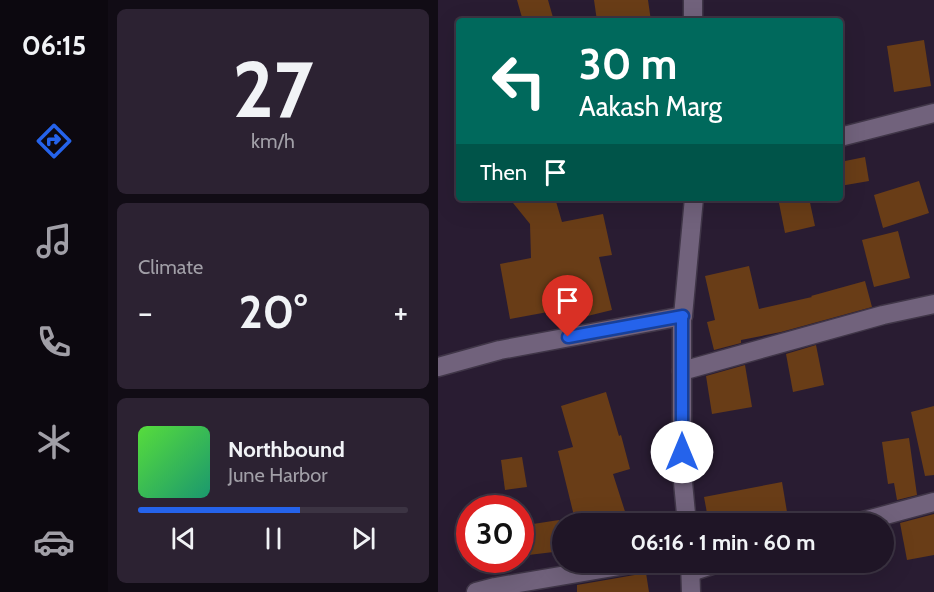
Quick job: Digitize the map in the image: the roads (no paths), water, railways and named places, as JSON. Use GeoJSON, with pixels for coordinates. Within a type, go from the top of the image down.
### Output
{"type":"FeatureCollection","features":[{"type":"Feature","properties":{"kind":"street"},"geometry":{"type":"LineString","coordinates":[[693,0],[693,18]]}},
{"type":"Feature","properties":{"kind":"street"},"geometry":{"type":"LineString","coordinates":[[843,136],[934,113]]}},
{"type":"Feature","properties":{"kind":"street"},"geometry":{"type":"LineString","coordinates":[[686,513],[682,472],[682,317],[694,201]]}},
{"type":"Feature","properties":{"kind":"street"},"geometry":{"type":"LineString","coordinates":[[682,371],[883,315],[934,304]]}},
{"type":"Feature","properties":{"kind":"street"},"geometry":{"type":"LineString","coordinates":[[438,367],[500,350],[683,316]]}},
{"type":"Feature","properties":{"kind":"street"},"geometry":{"type":"LineString","coordinates":[[893,513],[934,502]]}},
{"type":"Feature","properties":{"kind":"street"},"geometry":{"type":"LineString","coordinates":[[476,592],[578,573]]}},
{"type":"Feature","properties":{"kind":"street"},"geometry":{"type":"LineString","coordinates":[[690,573],[691,592]]}}]}
